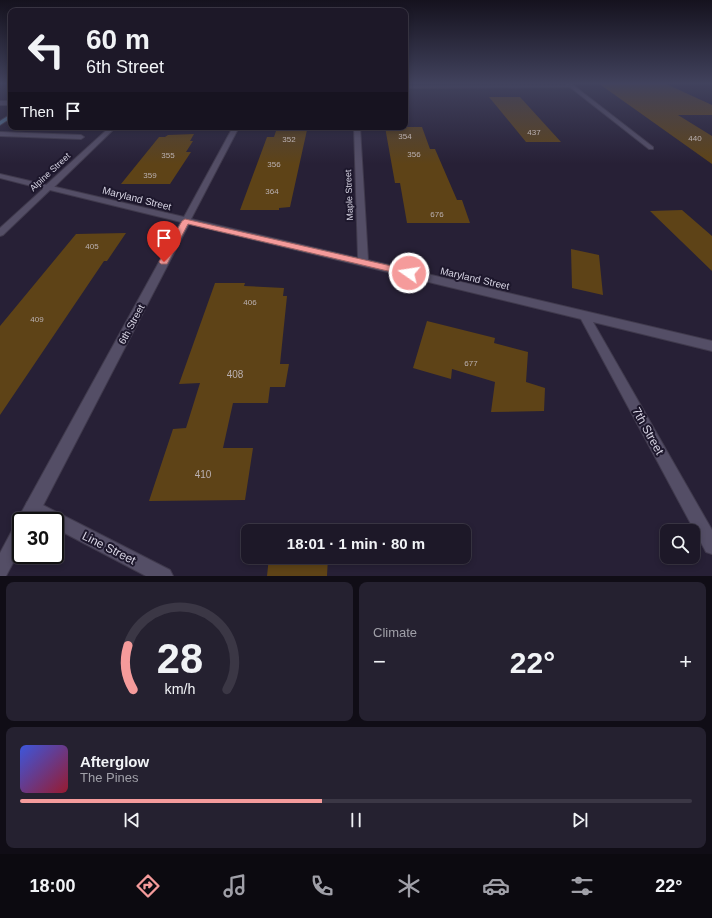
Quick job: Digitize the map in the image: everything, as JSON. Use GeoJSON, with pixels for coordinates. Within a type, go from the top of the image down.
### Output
{"type":"FeatureCollection","features":[{"type":"Feature","properties":{"kind":"street"},"geometry":{"type":"LineString","coordinates":[[601,110],[651,148]]}},
{"type":"Feature","properties":{"kind":"street","name":"Alpine Street"},"geometry":{"type":"LineString","coordinates":[[0,233],[110,130]]}},
{"type":"Feature","properties":{"kind":"street","name":"6th Street"},"geometry":{"type":"LineString","coordinates":[[32,512],[234,130]]}},
{"type":"Feature","properties":{"kind":"street","name":"Maple Street"},"geometry":{"type":"LineString","coordinates":[[357,130],[363,262]]}},
{"type":"Feature","properties":{"kind":"street"},"geometry":{"type":"LineString","coordinates":[[0,134],[80,137]]}},
{"type":"Feature","properties":{"kind":"street","name":"Maryland Street"},"geometry":{"type":"LineString","coordinates":[[0,176],[712,346]]}},
{"type":"Feature","properties":{"kind":"street","name":"7th Street"},"geometry":{"type":"LineString","coordinates":[[584,315],[712,546]]}},
{"type":"Feature","properties":{"kind":"street","name":"Line Street"},"geometry":{"type":"LineString","coordinates":[[64,530],[164,576]]}},
{"type":"Feature","properties":{"kind":"street"},"geometry":{"type":"LineString","coordinates":[[0,570],[12,548]]}},
{"type":"Feature","properties":{"kind":"building"},"geometry":{"type":"Polygon","coordinates":[[[500,110],[532,110],[561,142],[526,142],[500,110]]]}},
{"type":"Feature","properties":{"kind":"building"},"geometry":{"type":"Polygon","coordinates":[[[636,110],[712,110],[712,115],[678,115],[712,136],[712,164],[636,110]]]}},
{"type":"Feature","properties":{"kind":"building"},"geometry":{"type":"Polygon","coordinates":[[[408,127],[422,127],[430,149],[435,149],[457,200],[462,200],[470,223],[407,223],[400,183],[395,183],[386,130],[408,130],[408,127]]]}},
{"type":"Feature","properties":{"kind":"building"},"geometry":{"type":"Polygon","coordinates":[[[307,130],[290,207],[279,208],[279,210],[240,210],[267,137],[274,137],[276,131],[307,130]]]}},
{"type":"Feature","properties":{"kind":"building"},"geometry":{"type":"Polygon","coordinates":[[[194,134],[190,141],[193,141],[186,152],[191,152],[170,184],[121,184],[159,137],[165,137],[168,135],[194,134]]]}},
{"type":"Feature","properties":{"kind":"building"},"geometry":{"type":"Polygon","coordinates":[[[682,210],[712,236],[712,271],[650,211],[682,210]]]}},
{"type":"Feature","properties":{"kind":"building"},"geometry":{"type":"Polygon","coordinates":[[[126,233],[107,261],[104,261],[0,415],[0,326],[76,234],[126,233]]]}},
{"type":"Feature","properties":{"kind":"building"},"geometry":{"type":"Polygon","coordinates":[[[571,249],[599,255],[603,295],[572,288],[571,249]]]}},
{"type":"Feature","properties":{"kind":"building"},"geometry":{"type":"Polygon","coordinates":[[[215,283],[245,283],[244,286],[284,288],[283,296],[287,296],[280,364],[289,364],[285,387],[270,387],[268,403],[233,403],[223,448],[253,448],[245,500],[149,501],[173,429],[186,428],[200,383],[179,384],[215,283]]]}},
{"type":"Feature","properties":{"kind":"building"},"geometry":{"type":"Polygon","coordinates":[[[427,321],[495,338],[494,343],[528,352],[526,382],[545,388],[544,411],[491,412],[495,382],[452,369],[451,379],[413,368],[427,321]]]}},
{"type":"Feature","properties":{"kind":"building"},"geometry":{"type":"Polygon","coordinates":[[[268,564],[328,564],[327,576],[267,576],[268,564]]]}},
{"type":"Feature","properties":{"kind":"route"},"geometry":{"type":"LineString","coordinates":[[164,262],[185,221],[409,273]]}}]}
